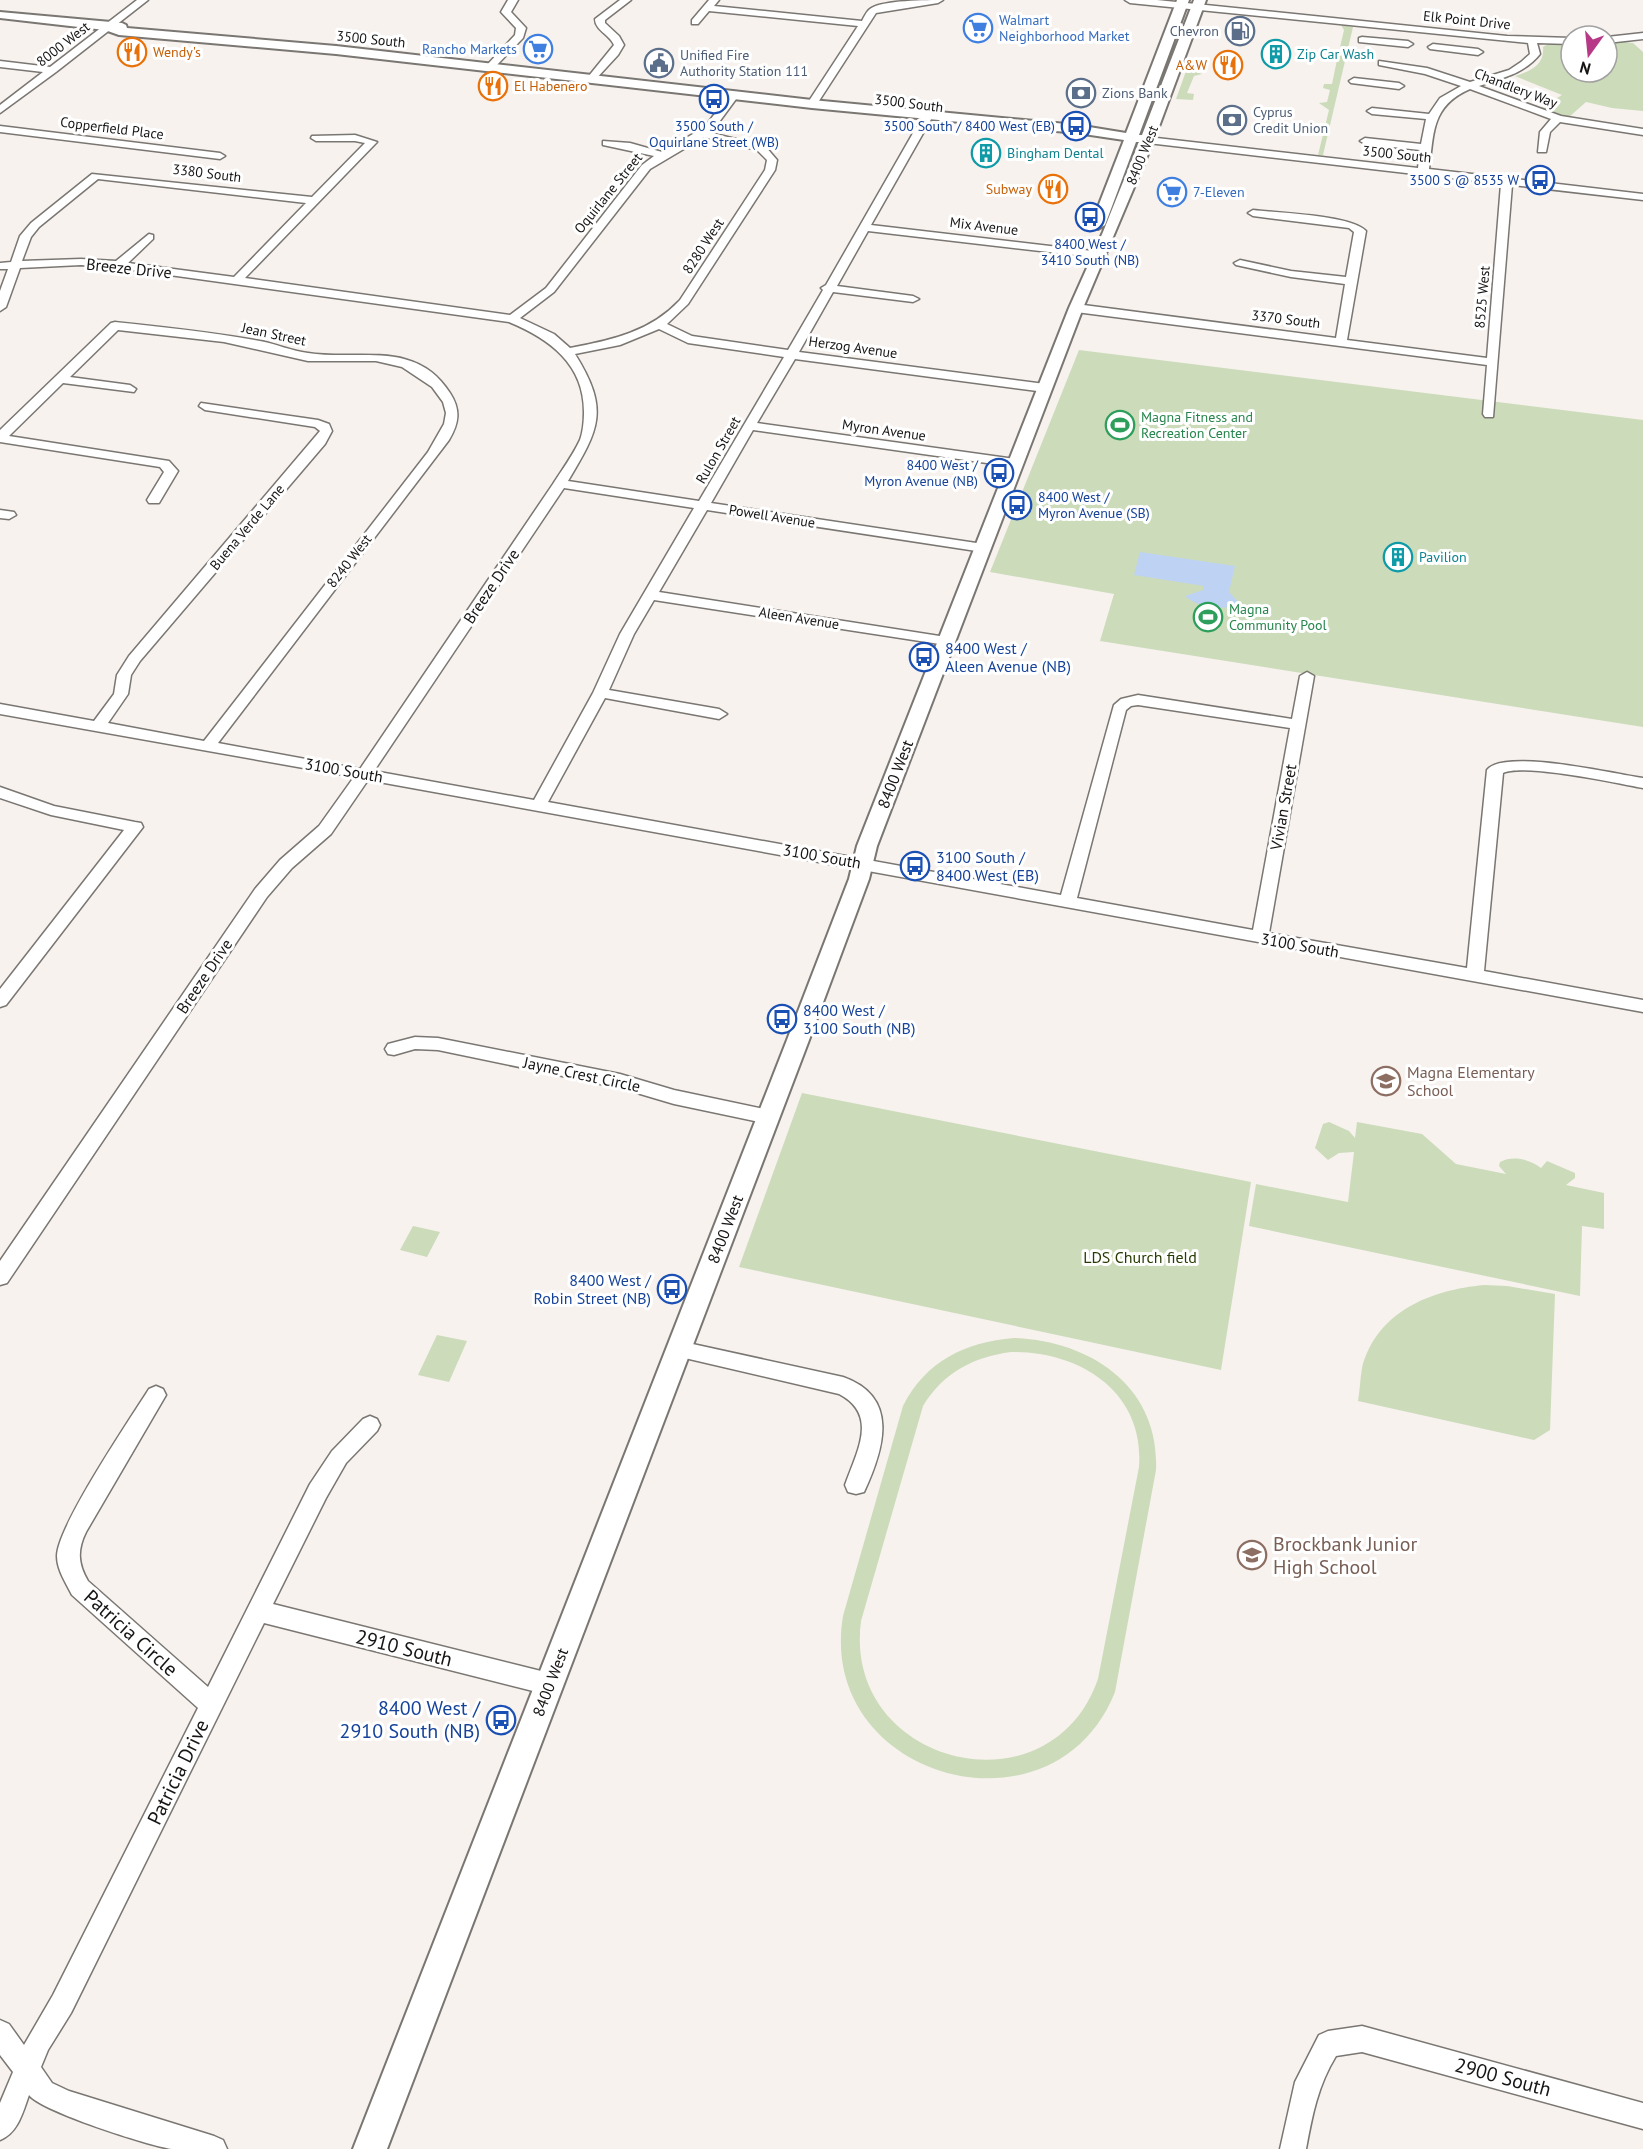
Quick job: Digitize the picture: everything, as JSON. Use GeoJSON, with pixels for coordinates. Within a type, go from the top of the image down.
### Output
{"type":"FeatureCollection","features":[{"type":"Feature","properties":{"kind":"main road","name":"8400 West"},"geometry":{"type":"LineString","coordinates":[[1096,255],[1103,211],[1182,3]]}},
{"type":"Feature","properties":{"kind":"main road","name":"8400 West"},"geometry":{"type":"LineString","coordinates":[[370,2149],[769,1117],[859,879],[867,846],[946,641],[1096,255],[1148,140],[1199,3]]}},
{"type":"Feature","properties":{"kind":"main road","name":"3500 South"},"geometry":{"type":"LineString","coordinates":[[0,15],[181,38],[248,42],[1148,140]]}},
{"type":"Feature","properties":{"kind":"street","name":"8000 West"},"geometry":{"type":"LineString","coordinates":[[0,110],[143,0]]}},
{"type":"Feature","properties":{"kind":"street"},"geometry":{"type":"LineString","coordinates":[[490,68],[520,36],[521,28],[506,12],[513,0]]}},
{"type":"Feature","properties":{"kind":"street"},"geometry":{"type":"LineString","coordinates":[[591,79],[615,53],[618,45],[616,38],[600,24],[600,18],[626,0]]}},
{"type":"Feature","properties":{"kind":"street"},"geometry":{"type":"LineString","coordinates":[[812,104],[875,10],[918,1],[938,0]]}},
{"type":"Feature","properties":{"kind":"street","name":"Elk Point Drive"},"geometry":{"type":"LineString","coordinates":[[1130,0],[1199,3],[1532,40],[1559,41]]}},
{"type":"Feature","properties":{"kind":"street"},"geometry":{"type":"LineString","coordinates":[[695,22],[710,4],[864,24]]}},
{"type":"Feature","properties":{"kind":"street"},"geometry":{"type":"LineString","coordinates":[[1619,39],[1638,37],[1643,45]]}},
{"type":"Feature","properties":{"kind":"street"},"geometry":{"type":"LineString","coordinates":[[1362,40],[1408,44]]}},
{"type":"Feature","properties":{"kind":"street"},"geometry":{"type":"LineString","coordinates":[[1423,172],[1432,117],[1439,105],[1449,96],[1471,85],[1507,74],[1526,65],[1535,54],[1532,40]]}},
{"type":"Feature","properties":{"kind":"street"},"geometry":{"type":"LineString","coordinates":[[1377,84],[1385,42]]}},
{"type":"Feature","properties":{"kind":"street"},"geometry":{"type":"LineString","coordinates":[[1433,47],[1478,52]]}},
{"type":"Feature","properties":{"kind":"street"},"geometry":{"type":"LineString","coordinates":[[1441,74],[1455,64],[1457,50]]}},
{"type":"Feature","properties":{"kind":"street","name":"Chandlery Way"},"geometry":{"type":"LineString","coordinates":[[1382,63],[1415,66],[1441,74],[1558,119],[1643,132]]}},
{"type":"Feature","properties":{"kind":"street"},"geometry":{"type":"LineString","coordinates":[[0,64],[52,70]]}},
{"type":"Feature","properties":{"kind":"street"},"geometry":{"type":"LineString","coordinates":[[1354,81],[1399,86]]}},
{"type":"Feature","properties":{"kind":"street","name":"Oquirlane Street"},"geometry":{"type":"LineString","coordinates":[[512,319],[550,290],[645,167],[662,155],[704,134],[734,94]]}},
{"type":"Feature","properties":{"kind":"street","name":"Rulon Street"},"geometry":{"type":"LineString","coordinates":[[539,805],[600,693],[627,634],[792,354],[827,288],[927,117]]}},
{"type":"Feature","properties":{"kind":"street"},"geometry":{"type":"LineString","coordinates":[[1427,148],[1368,126],[1432,117]]}},
{"type":"Feature","properties":{"kind":"street"},"geometry":{"type":"LineString","coordinates":[[1542,150],[1547,126],[1558,119]]}},
{"type":"Feature","properties":{"kind":"street","name":"Copperfield Place"},"geometry":{"type":"LineString","coordinates":[[0,129],[220,156]]}},
{"type":"Feature","properties":{"kind":"street","name":"8280 West"},"geometry":{"type":"LineString","coordinates":[[568,352],[629,338],[660,325],[678,310],[772,165],[769,154],[761,148],[704,134]]}},
{"type":"Feature","properties":{"kind":"street"},"geometry":{"type":"LineString","coordinates":[[236,281],[372,142],[355,138],[316,138]]}},
{"type":"Feature","properties":{"kind":"street","name":"3500 South"},"geometry":{"type":"LineString","coordinates":[[1148,140],[1643,197]]}},
{"type":"Feature","properties":{"kind":"street"},"geometry":{"type":"LineString","coordinates":[[607,143],[630,146],[662,155]]}},
{"type":"Feature","properties":{"kind":"street","name":"3380 South"},"geometry":{"type":"LineString","coordinates":[[15,265],[26,236],[35,225],[96,176],[315,201]]}},
{"type":"Feature","properties":{"kind":"street","name":"8525 West"},"geometry":{"type":"LineString","coordinates":[[1489,414],[1507,182]]}},
{"type":"Feature","properties":{"kind":"street"},"geometry":{"type":"LineString","coordinates":[[1253,213],[1358,228],[1360,234],[1341,341]]}},
{"type":"Feature","properties":{"kind":"street","name":"Mix Avenue"},"geometry":{"type":"LineString","coordinates":[[863,227],[1096,255]]}},
{"type":"Feature","properties":{"kind":"street"},"geometry":{"type":"LineString","coordinates":[[119,265],[149,237]]}},
{"type":"Feature","properties":{"kind":"street","name":"Breeze Drive"},"geometry":{"type":"LineString","coordinates":[[0,266],[81,262],[119,265],[462,310],[512,319],[550,337],[568,352],[583,376],[590,397],[587,438],[560,484],[325,830],[286,864],[261,893],[0,1277]]}},
{"type":"Feature","properties":{"kind":"street"},"geometry":{"type":"LineString","coordinates":[[1240,263],[1291,274],[1352,281]]}},
{"type":"Feature","properties":{"kind":"street"},"geometry":{"type":"LineString","coordinates":[[0,307],[15,265]]}},
{"type":"Feature","properties":{"kind":"street"},"geometry":{"type":"LineString","coordinates":[[827,288],[913,299]]}},
{"type":"Feature","properties":{"kind":"street","name":"3370 South"},"geometry":{"type":"LineString","coordinates":[[1076,308],[1492,362]]}},
{"type":"Feature","properties":{"kind":"street","name":"Herzog Avenue"},"geometry":{"type":"LineString","coordinates":[[660,325],[688,339],[1045,388]]}},
{"type":"Feature","properties":{"kind":"street","name":"Jean Street"},"geometry":{"type":"LineString","coordinates":[[62,379],[115,326],[245,342],[308,357],[386,358],[404,363],[423,374]]}},
{"type":"Feature","properties":{"kind":"street","name":"8240 West"},"geometry":{"type":"LineString","coordinates":[[208,746],[434,454],[448,430],[452,414],[448,400],[439,387],[423,374]]}},
{"type":"Feature","properties":{"kind":"street"},"geometry":{"type":"LineString","coordinates":[[0,437],[62,379],[130,388]]}},
{"type":"Feature","properties":{"kind":"street","name":"Buena Verde Lane"},"geometry":{"type":"LineString","coordinates":[[98,726],[121,694],[124,675],[135,659],[320,441],[326,431],[318,424],[205,406]]}},
{"type":"Feature","properties":{"kind":"street","name":"Myron Avenue"},"geometry":{"type":"LineString","coordinates":[[749,426],[1015,463]]}},
{"type":"Feature","properties":{"kind":"street"},"geometry":{"type":"LineString","coordinates":[[0,437],[164,464],[171,471],[154,500]]}},
{"type":"Feature","properties":{"kind":"street","name":"Powell Avenue"},"geometry":{"type":"LineString","coordinates":[[560,484],[983,548]]}},
{"type":"Feature","properties":{"kind":"street","name":"Aleen Avenue"},"geometry":{"type":"LineString","coordinates":[[652,595],[946,641]]}},
{"type":"Feature","properties":{"kind":"street","name":"Vivian Street"},"geometry":{"type":"LineString","coordinates":[[1260,938],[1307,676]]}},
{"type":"Feature","properties":{"kind":"street"},"geometry":{"type":"LineString","coordinates":[[600,693],[719,714]]}},
{"type":"Feature","properties":{"kind":"street"},"geometry":{"type":"LineString","coordinates":[[1067,903],[1119,708],[1126,702],[1138,700],[1298,725]]}},
{"type":"Feature","properties":{"kind":"street","name":"3100 South"},"geometry":{"type":"LineString","coordinates":[[0,709],[863,863],[1067,903],[1643,1006]]}},
{"type":"Feature","properties":{"kind":"street"},"geometry":{"type":"LineString","coordinates":[[1475,976],[1493,776],[1501,767],[1514,764],[1643,783]]}},
{"type":"Feature","properties":{"kind":"street"},"geometry":{"type":"LineString","coordinates":[[0,792],[51,810],[135,827],[0,1001]]}},
{"type":"Feature","properties":{"kind":"street","name":"Jayne Crest Circle"},"geometry":{"type":"LineString","coordinates":[[394,1049],[415,1043],[438,1044],[620,1081],[674,1097],[769,1117]]}},
{"type":"Feature","properties":{"kind":"street"},"geometry":{"type":"LineString","coordinates":[[679,1349],[843,1386],[861,1394],[871,1408],[873,1423],[856,1485]]}},
{"type":"Feature","properties":{"kind":"street","name":"Patricia Circle"},"geometry":{"type":"LineString","coordinates":[[156,1395],[78,1525],[71,1540],[67,1559],[69,1570],[80,1588],[211,1705]]}},
{"type":"Feature","properties":{"kind":"street","name":"Patricia Drive"},"geometry":{"type":"LineString","coordinates":[[0,2127],[9,2113],[39,2041],[62,2004],[330,1470],[345,1450],[370,1425]]}},
{"type":"Feature","properties":{"kind":"street","name":"2910 South"},"geometry":{"type":"LineString","coordinates":[[258,1611],[549,1684]]}},
{"type":"Feature","properties":{"kind":"street"},"geometry":{"type":"LineString","coordinates":[[0,2033],[43,2092],[64,2103],[214,2149]]}},
{"type":"Feature","properties":{"kind":"street","name":"2900 South"},"geometry":{"type":"LineString","coordinates":[[1293,2149],[1304,2088],[1314,2064],[1328,2044],[1362,2038],[1643,2115]]}},
{"type":"Feature","properties":{"kind":"green space"},"geometry":{"type":"Polygon","coordinates":[[[1341,25],[1353,27],[1323,155],[1318,155],[1329,110],[1319,103],[1327,102],[1330,90],[1323,88],[1324,84],[1332,84],[1337,60],[1330,59],[1336,58],[1331,56],[1338,56],[1344,30],[1341,25]]]}},
{"type":"Feature","properties":{"kind":"green space"},"geometry":{"type":"Polygon","coordinates":[[[1619,42],[1633,43],[1643,52],[1643,111],[1612,108],[1586,102],[1568,118],[1539,109],[1562,95],[1515,76],[1539,63],[1543,47],[1548,44],[1559,44],[1559,84],[1619,84],[1619,42]]]}},
{"type":"Feature","properties":{"kind":"green space"},"geometry":{"type":"Polygon","coordinates":[[[1190,60],[1205,63],[1197,63],[1194,71],[1202,74],[1194,76],[1187,93],[1194,94],[1193,100],[1176,99],[1190,60]]]}},
{"type":"Feature","properties":{"kind":"green space"},"geometry":{"type":"Polygon","coordinates":[[[1079,350],[1643,420],[1643,727],[1100,641],[1114,594],[990,572],[1079,350]]]}},
{"type":"Feature","properties":{"kind":"green space","name":"LDS Church field"},"geometry":{"type":"Polygon","coordinates":[[[802,1093],[1251,1182],[1221,1370],[739,1267],[802,1093]]]}},
{"type":"Feature","properties":{"kind":"green space"},"geometry":{"type":"Polygon","coordinates":[[[1329,1122],[1349,1131],[1355,1138],[1357,1122],[1422,1134],[1456,1164],[1506,1174],[1499,1166],[1500,1162],[1505,1160],[1521,1159],[1541,1168],[1547,1161],[1575,1173],[1575,1178],[1566,1185],[1604,1193],[1604,1229],[1582,1226],[1580,1296],[1249,1226],[1256,1184],[1348,1202],[1354,1152],[1339,1153],[1328,1160],[1315,1148],[1323,1124],[1329,1122]]]}},
{"type":"Feature","properties":{"kind":"green space"},"geometry":{"type":"Polygon","coordinates":[[[413,1226],[440,1232],[427,1257],[400,1250],[413,1226]]]}},
{"type":"Feature","properties":{"kind":"green space"},"geometry":{"type":"Polygon","coordinates":[[[1484,1285],[1507,1286],[1555,1294],[1550,1430],[1534,1440],[1358,1401],[1362,1368],[1369,1348],[1393,1318],[1426,1298],[1484,1285]]]}},
{"type":"Feature","properties":{"kind":"green space"},"geometry":{"type":"Polygon","coordinates":[[[437,1335],[467,1341],[449,1382],[418,1375],[437,1335]]]}},
{"type":"Feature","properties":{"kind":"green space"},"geometry":{"type":"Polygon","coordinates":[[[1014,1338],[1042,1341],[1069,1348],[1094,1359],[1115,1374],[1133,1393],[1146,1415],[1154,1441],[1156,1470],[1115,1692],[1085,1739],[1043,1768],[995,1778],[946,1772],[901,1752],[866,1718],[844,1672],[843,1616],[903,1406],[912,1390],[935,1366],[963,1349],[996,1340],[1014,1338]],[[1011,1352],[997,1354],[960,1368],[940,1384],[923,1406],[861,1621],[864,1670],[883,1710],[915,1739],[954,1756],[997,1759],[1038,1748],[1073,1722],[1098,1679],[1139,1467],[1138,1440],[1131,1417],[1119,1397],[1103,1381],[1083,1368],[1061,1359],[1011,1352]]]}},
{"type":"Feature","properties":{"kind":"water"},"geometry":{"type":"Polygon","coordinates":[[[1140,552],[1235,566],[1229,592],[1241,605],[1226,608],[1205,606],[1185,596],[1203,590],[1204,586],[1134,575],[1140,552]]]}},
{"type":"Feature","properties":{"kind":"place","name":"Walmart Neighborhood Market"},"geometry":{"type":"Point","coordinates":[978,28]}},
{"type":"Feature","properties":{"kind":"place","name":"Chevron"},"geometry":{"type":"Point","coordinates":[1240,31]}},
{"type":"Feature","properties":{"kind":"place","name":"Rancho Markets"},"geometry":{"type":"Point","coordinates":[538,49]}},
{"type":"Feature","properties":{"kind":"place","name":"Wendy's"},"geometry":{"type":"Point","coordinates":[132,52]}},
{"type":"Feature","properties":{"kind":"place","name":"Zip Car Wash"},"geometry":{"type":"Point","coordinates":[1276,54]}},
{"type":"Feature","properties":{"kind":"place","name":"Unified Fire Authority Station 111"},"geometry":{"type":"Point","coordinates":[659,63]}},
{"type":"Feature","properties":{"kind":"place","name":"A&W"},"geometry":{"type":"Point","coordinates":[1228,65]}},
{"type":"Feature","properties":{"kind":"place","name":"El Habenero"},"geometry":{"type":"Point","coordinates":[493,86]}},
{"type":"Feature","properties":{"kind":"place","name":"Zions Bank"},"geometry":{"type":"Point","coordinates":[1081,93]}},
{"type":"Feature","properties":{"kind":"place","name":"3500 South / Oquirlane Street (WB)"},"geometry":{"type":"Point","coordinates":[714,99]}},
{"type":"Feature","properties":{"kind":"place","name":"Cyprus Credit Union"},"geometry":{"type":"Point","coordinates":[1232,120]}},
{"type":"Feature","properties":{"kind":"place","name":"3500 South / 8400 West (EB)"},"geometry":{"type":"Point","coordinates":[1076,126]}},
{"type":"Feature","properties":{"kind":"place","name":"Bingham Dental"},"geometry":{"type":"Point","coordinates":[986,153]}},
{"type":"Feature","properties":{"kind":"place","name":"3500 S @ 8535 W"},"geometry":{"type":"Point","coordinates":[1540,180]}},
{"type":"Feature","properties":{"kind":"place","name":"Subway"},"geometry":{"type":"Point","coordinates":[1053,189]}},
{"type":"Feature","properties":{"kind":"place","name":"7-Eleven"},"geometry":{"type":"Point","coordinates":[1172,192]}},
{"type":"Feature","properties":{"kind":"place","name":"8400 West / 3410 South (NB)"},"geometry":{"type":"Point","coordinates":[1090,217]}},
{"type":"Feature","properties":{"kind":"place","name":"Magna Fitness and Recreation Center"},"geometry":{"type":"Point","coordinates":[1120,425]}},
{"type":"Feature","properties":{"kind":"place","name":"8400 West / Myron Avenue (NB)"},"geometry":{"type":"Point","coordinates":[999,473]}},
{"type":"Feature","properties":{"kind":"place","name":"8400 West / Myron Avenue (SB)"},"geometry":{"type":"Point","coordinates":[1017,505]}},
{"type":"Feature","properties":{"kind":"place","name":"Pavilion"},"geometry":{"type":"Point","coordinates":[1398,557]}},
{"type":"Feature","properties":{"kind":"place","name":"Magna Community Pool"},"geometry":{"type":"Point","coordinates":[1208,617]}},
{"type":"Feature","properties":{"kind":"place","name":"8400 West / Aleen Avenue (NB)"},"geometry":{"type":"Point","coordinates":[924,657]}},
{"type":"Feature","properties":{"kind":"place","name":"3100 South / 8400 West (EB)"},"geometry":{"type":"Point","coordinates":[915,866]}},
{"type":"Feature","properties":{"kind":"place","name":"8400 West / 3100 South (NB)"},"geometry":{"type":"Point","coordinates":[782,1019]}},
{"type":"Feature","properties":{"kind":"place","name":"Magna Elementary School"},"geometry":{"type":"Point","coordinates":[1386,1081]}},
{"type":"Feature","properties":{"kind":"place","name":"8400 West / Robin Street (NB)"},"geometry":{"type":"Point","coordinates":[672,1289]}},
{"type":"Feature","properties":{"kind":"place","name":"Brockbank Junior High School"},"geometry":{"type":"Point","coordinates":[1252,1555]}},
{"type":"Feature","properties":{"kind":"place","name":"8400 West / 2910 South (NB)"},"geometry":{"type":"Point","coordinates":[501,1720]}}]}
